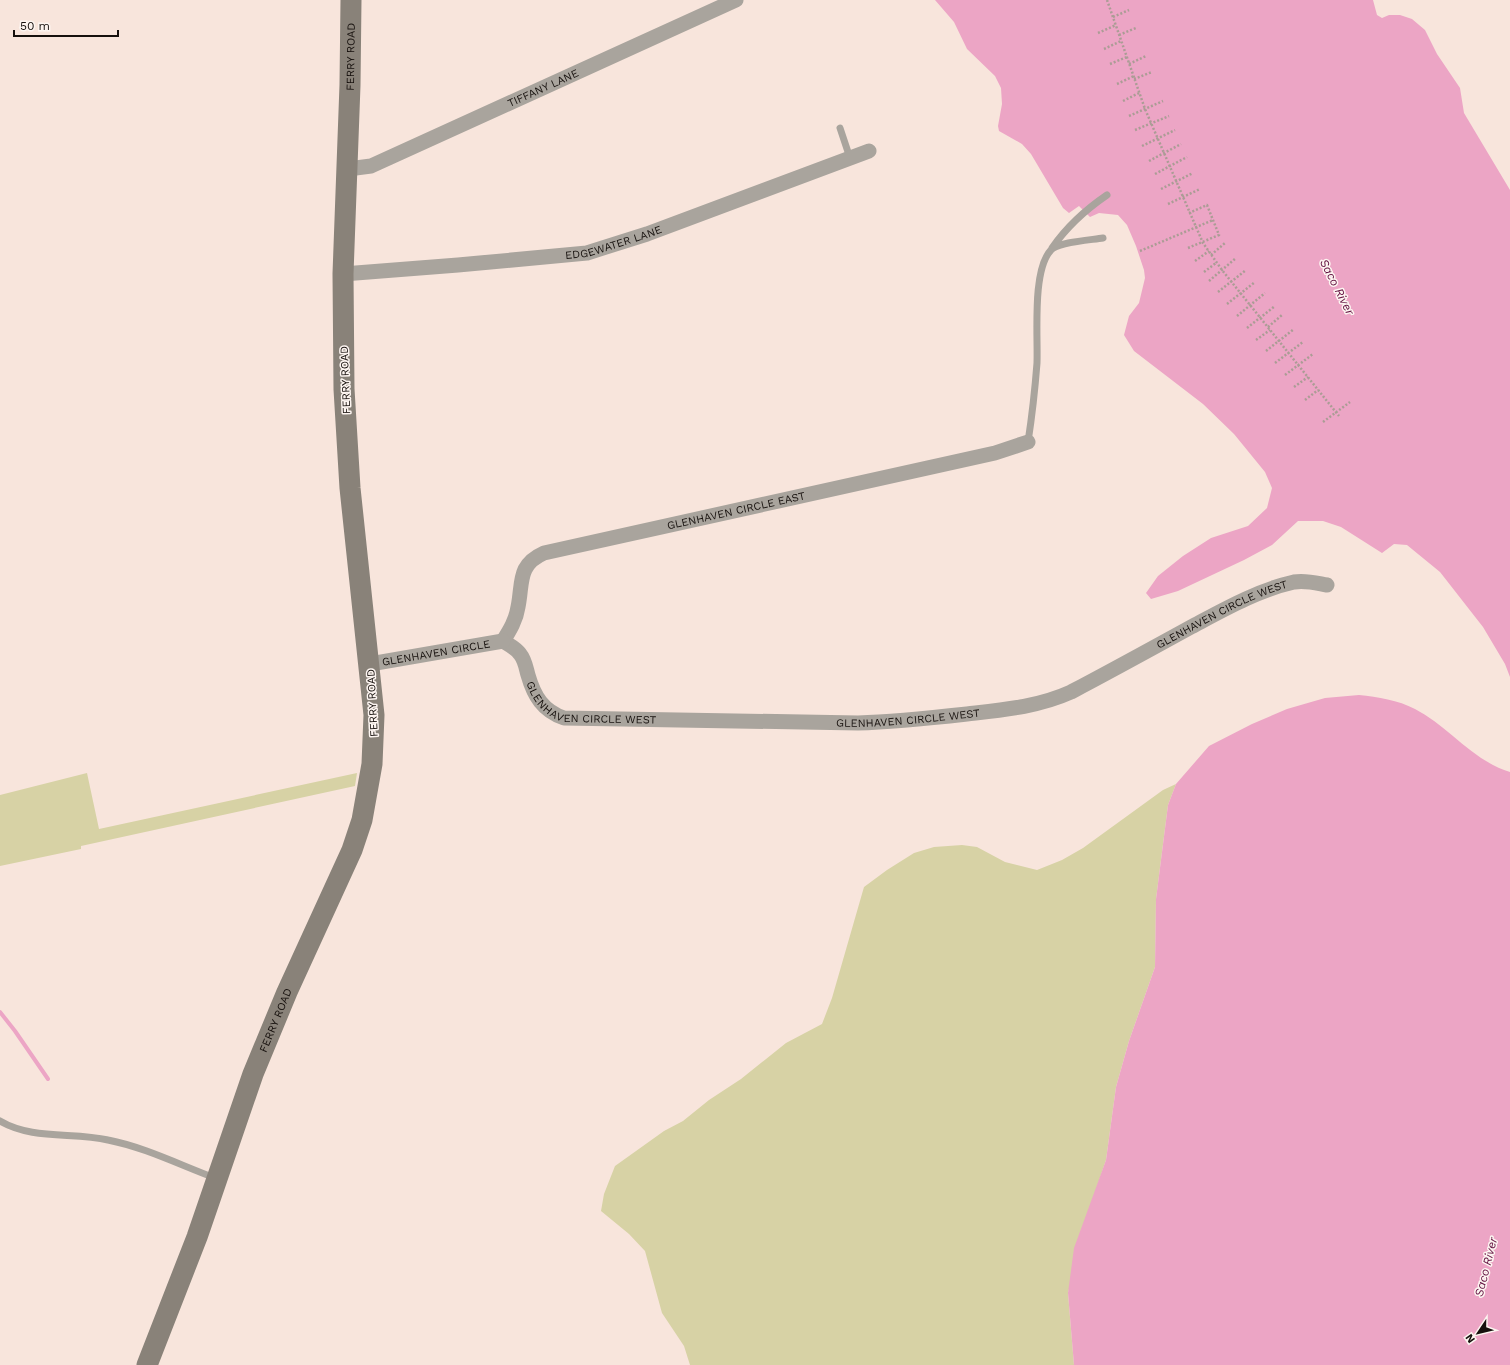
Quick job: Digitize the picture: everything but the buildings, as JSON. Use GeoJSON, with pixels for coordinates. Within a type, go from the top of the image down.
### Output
{"type":"FeatureCollection","features":[{"type":"Feature","properties":{"kind":"main road","name":"FERRY ROAD"},"geometry":{"type":"LineString","coordinates":[[146,1365],[180,1282],[253,1074],[287,992],[352,850],[367,801],[374,747],[374,715],[347,443],[343,274],[348,169],[351,0]]}},
{"type":"Feature","properties":{"kind":"street","name":"TIFFANY LANE"},"geometry":{"type":"LineString","coordinates":[[348,169],[363,168],[378,163],[736,0]]}},
{"type":"Feature","properties":{"kind":"street","name":"EDGEWATER LANE"},"geometry":{"type":"LineString","coordinates":[[343,274],[465,265],[587,253],[635,238],[869,151]]}},
{"type":"Feature","properties":{"kind":"street","name":"GLENHAVEN CIRCLE EAST"},"geometry":{"type":"LineString","coordinates":[[503,641],[515,621],[524,570],[533,559],[544,553],[994,453],[1028,442]]}},
{"type":"Feature","properties":{"kind":"street","name":"GLENHAVEN CIRCLE WEST"},"geometry":{"type":"LineString","coordinates":[[503,641],[520,654],[524,661],[532,690],[542,706],[556,716],[564,718],[858,724],[1001,710],[1049,701],[1071,692],[1205,620],[1251,598],[1281,586],[1296,582],[1312,582],[1327,585]]}},
{"type":"Feature","properties":{"kind":"street","name":"GLENHAVEN CIRCLE"},"geometry":{"type":"LineString","coordinates":[[370,664],[503,641]]}},
{"type":"Feature","properties":{"kind":"lane"},"geometry":{"type":"LineString","coordinates":[[840,128],[850,158]]}},
{"type":"Feature","properties":{"kind":"lane"},"geometry":{"type":"LineString","coordinates":[[1028,442],[1037,363],[1038,283],[1042,266],[1051,250],[1070,224],[1084,211],[1107,195]]}},
{"type":"Feature","properties":{"kind":"lane"},"geometry":{"type":"LineString","coordinates":[[1051,250],[1058,245],[1066,243],[1103,238]]}},
{"type":"Feature","properties":{"kind":"lane"},"geometry":{"type":"LineString","coordinates":[[0,1121],[20,1129],[53,1135],[107,1139],[217,1179]]}},
{"type":"Feature","properties":{"kind":"path"},"geometry":{"type":"LineString","coordinates":[[1108,0],[1145,109],[1182,198],[1203,243],[1216,263],[1339,416]]}},
{"type":"Feature","properties":{"kind":"path"},"geometry":{"type":"LineString","coordinates":[[1113,17],[1129,10]]}},
{"type":"Feature","properties":{"kind":"path"},"geometry":{"type":"LineString","coordinates":[[1098,33],[1116,25]]}},
{"type":"Feature","properties":{"kind":"path"},"geometry":{"type":"LineString","coordinates":[[1119,35],[1136,28]]}},
{"type":"Feature","properties":{"kind":"path"},"geometry":{"type":"LineString","coordinates":[[1104,49],[1121,41]]}},
{"type":"Feature","properties":{"kind":"path"},"geometry":{"type":"LineString","coordinates":[[1129,64],[1146,56]]}},
{"type":"Feature","properties":{"kind":"path"},"geometry":{"type":"LineString","coordinates":[[1110,64],[1127,57]]}},
{"type":"Feature","properties":{"kind":"path"},"geometry":{"type":"LineString","coordinates":[[1117,84],[1152,72]]}},
{"type":"Feature","properties":{"kind":"path"},"geometry":{"type":"LineString","coordinates":[[1123,101],[1139,93]]}},
{"type":"Feature","properties":{"kind":"path"},"geometry":{"type":"LineString","coordinates":[[1129,116],[1163,101]]}},
{"type":"Feature","properties":{"kind":"path"},"geometry":{"type":"LineString","coordinates":[[1135,130],[1169,116]]}},
{"type":"Feature","properties":{"kind":"path"},"geometry":{"type":"LineString","coordinates":[[1142,146],[1175,130]]}},
{"type":"Feature","properties":{"kind":"path"},"geometry":{"type":"LineString","coordinates":[[1149,161],[1181,144]]}},
{"type":"Feature","properties":{"kind":"path"},"geometry":{"type":"LineString","coordinates":[[1154,174],[1186,157]]}},
{"type":"Feature","properties":{"kind":"path"},"geometry":{"type":"LineString","coordinates":[[1161,188],[1193,173]]}},
{"type":"Feature","properties":{"kind":"path"},"geometry":{"type":"LineString","coordinates":[[1168,204],[1200,189]]}},
{"type":"Feature","properties":{"kind":"path"},"geometry":{"type":"LineString","coordinates":[[1188,248],[1219,235],[1206,205],[1189,213]]}},
{"type":"Feature","properties":{"kind":"path"},"geometry":{"type":"LineString","coordinates":[[1140,251],[1213,220]]}},
{"type":"Feature","properties":{"kind":"path"},"geometry":{"type":"LineString","coordinates":[[1195,261],[1225,243]]}},
{"type":"Feature","properties":{"kind":"path"},"geometry":{"type":"LineString","coordinates":[[1209,281],[1236,258]]}},
{"type":"Feature","properties":{"kind":"path"},"geometry":{"type":"LineString","coordinates":[[1204,272],[1216,263]]}},
{"type":"Feature","properties":{"kind":"path"},"geometry":{"type":"LineString","coordinates":[[1218,292],[1246,270]]}},
{"type":"Feature","properties":{"kind":"path"},"geometry":{"type":"LineString","coordinates":[[1227,304],[1255,282]]}},
{"type":"Feature","properties":{"kind":"path"},"geometry":{"type":"LineString","coordinates":[[1237,316],[1265,293]]}},
{"type":"Feature","properties":{"kind":"path"},"geometry":{"type":"LineString","coordinates":[[1247,328],[1275,306]]}},
{"type":"Feature","properties":{"kind":"path"},"geometry":{"type":"LineString","coordinates":[[1256,340],[1282,315]]}},
{"type":"Feature","properties":{"kind":"path"},"geometry":{"type":"LineString","coordinates":[[1266,351],[1294,329]]}},
{"type":"Feature","properties":{"kind":"path"},"geometry":{"type":"LineString","coordinates":[[1275,363],[1304,342]]}},
{"type":"Feature","properties":{"kind":"path"},"geometry":{"type":"LineString","coordinates":[[1285,375],[1313,354]]}},
{"type":"Feature","properties":{"kind":"path"},"geometry":{"type":"LineString","coordinates":[[1294,387],[1308,376]]}},
{"type":"Feature","properties":{"kind":"path"},"geometry":{"type":"LineString","coordinates":[[1305,400],[1318,390]]}},
{"type":"Feature","properties":{"kind":"path"},"geometry":{"type":"LineString","coordinates":[[1323,422],[1350,402]]}},
{"type":"Feature","properties":{"kind":"shaded area"},"geometry":{"type":"Polygon","coordinates":[[[87,773],[99,829],[357,773],[355,786],[81,846],[81,849],[0,866],[0,795],[87,773]]]}},
{"type":"Feature","properties":{"kind":"shaded area"},"geometry":{"type":"Polygon","coordinates":[[[1176,784],[1168,805],[1156,899],[1155,967],[1129,1041],[1116,1087],[1106,1160],[1088,1213],[1068,1293],[1074,1365],[690,1365],[684,1346],[662,1313],[645,1251],[629,1234],[601,1211],[604,1194],[615,1166],[664,1131],[683,1121],[709,1100],[741,1079],[786,1043],[822,1024],[832,998],[864,887],[887,870],[914,853],[934,847],[962,845],[977,847],[1005,862],[1037,870],[1062,860],[1083,848],[1163,790],[1176,784]]]}},
{"type":"Feature","properties":{"kind":"water","name":"Saco River"},"geometry":{"type":"Polygon","coordinates":[[[935,0],[1373,0],[1377,15],[1382,18],[1389,15],[1400,15],[1412,19],[1425,30],[1437,54],[1460,88],[1464,113],[1510,190],[1510,677],[1505,664],[1483,627],[1440,572],[1407,545],[1394,544],[1382,553],[1341,527],[1323,521],[1298,521],[1272,545],[1244,560],[1178,591],[1151,599],[1146,593],[1158,576],[1183,556],[1211,538],[1248,526],[1267,508],[1272,488],[1265,472],[1234,434],[1203,404],[1134,351],[1124,335],[1129,316],[1139,303],[1145,278],[1144,270],[1136,246],[1127,225],[1118,215],[1099,213],[1090,217],[1079,206],[1069,213],[1063,208],[1031,154],[1022,144],[999,131],[998,126],[1002,104],[1001,88],[995,76],[967,49],[954,22],[935,0]]]}},
{"type":"Feature","properties":{"kind":"water","name":"Saco River"},"geometry":{"type":"Polygon","coordinates":[[[1359,695],[1395,701],[1415,709],[1439,724],[1472,752],[1484,760],[1510,772],[1510,1365],[1074,1365],[1068,1293],[1074,1248],[1106,1160],[1116,1087],[1129,1041],[1155,967],[1156,899],[1168,805],[1176,784],[1209,746],[1252,724],[1287,709],[1325,698],[1359,695]]]}},
{"type":"Feature","properties":{"kind":"waterway"},"geometry":{"type":"LineString","coordinates":[[0,1012],[48,1079]]}}]}
